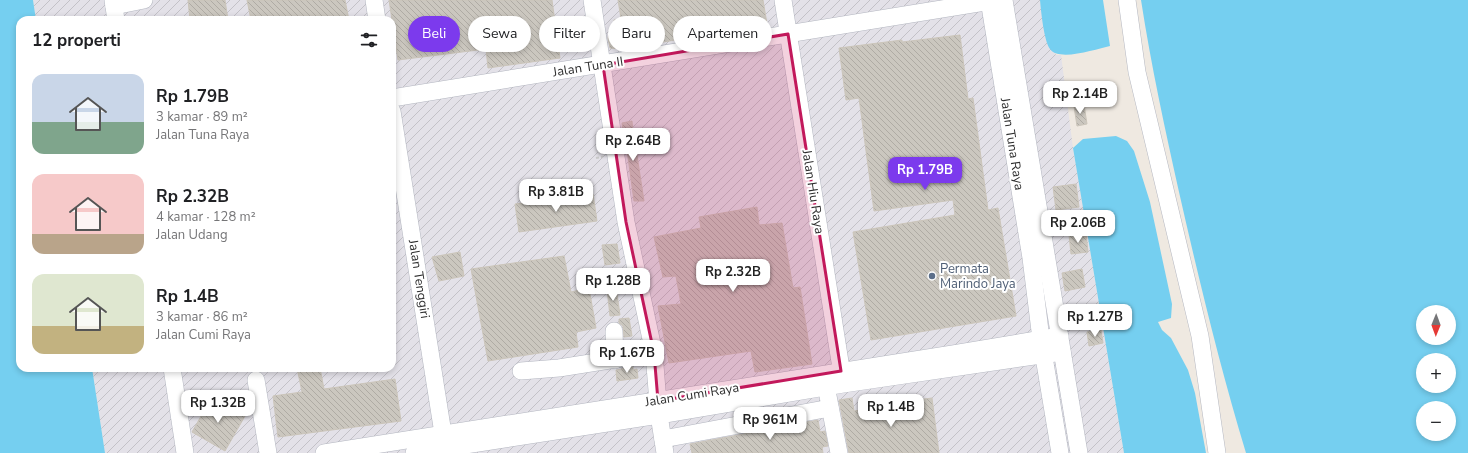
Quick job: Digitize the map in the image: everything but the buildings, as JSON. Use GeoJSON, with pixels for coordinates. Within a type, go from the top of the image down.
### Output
{"type":"FeatureCollection","features":[{"type":"Feature","properties":{"kind":"street"},"geometry":{"type":"LineString","coordinates":[[114,9],[144,0]]}},
{"type":"Feature","properties":{"kind":"street"},"geometry":{"type":"LineString","coordinates":[[374,0],[376,16]]}},
{"type":"Feature","properties":{"kind":"street"},"geometry":{"type":"LineString","coordinates":[[592,0],[626,222],[654,352],[658,408],[664,446],[830,408]]}},
{"type":"Feature","properties":{"kind":"street","name":"Jalan Hiu Raya"},"geometry":{"type":"LineString","coordinates":[[783,0],[842,378]]}},
{"type":"Feature","properties":{"kind":"street","name":"Jalan Tuna II"},"geometry":{"type":"LineString","coordinates":[[396,97],[603,65],[995,0]]}},
{"type":"Feature","properties":{"kind":"street","name":"Jalan Tuna Raya"},"geometry":{"type":"LineString","coordinates":[[995,0],[1039,256],[1061,344],[1079,453]]}},
{"type":"Feature","properties":{"kind":"street"},"geometry":{"type":"LineString","coordinates":[[1127,0],[1137,72],[1200,336],[1217,453]]}},
{"type":"Feature","properties":{"kind":"street","name":"Jalan Tenggiri"},"geometry":{"type":"LineString","coordinates":[[396,136],[444,442]]}},
{"type":"Feature","properties":{"kind":"street","name":"Jalan Tuna Raya"},"geometry":{"type":"LineString","coordinates":[[1039,256],[1043,347],[1060,453]]}},
{"type":"Feature","properties":{"kind":"street"},"geometry":{"type":"LineString","coordinates":[[614,331],[615,360]]}},
{"type":"Feature","properties":{"kind":"street","name":"Jalan Cumi Raya"},"geometry":{"type":"LineString","coordinates":[[324,453],[444,442],[1061,344]]}},
{"type":"Feature","properties":{"kind":"street"},"geometry":{"type":"LineString","coordinates":[[521,371],[559,368],[615,360],[654,352]]}},
{"type":"Feature","properties":{"kind":"street"},"geometry":{"type":"LineString","coordinates":[[173,372],[185,453]]}},
{"type":"Feature","properties":{"kind":"street","name":"Jalan Cumi Raya"},"geometry":{"type":"LineString","coordinates":[[768,390],[826,387],[842,378]]}},
{"type":"Feature","properties":{"kind":"street"},"geometry":{"type":"LineString","coordinates":[[256,380],[268,453]]}},
{"type":"Feature","properties":{"kind":"street"},"geometry":{"type":"LineString","coordinates":[[826,387],[839,453]]}},
{"type":"Feature","properties":{"kind":"street","name":"Jalan Cumi Raya"},"geometry":{"type":"LineString","coordinates":[[414,453],[444,442]]}},
{"type":"Feature","properties":{"kind":"highlighted area"},"geometry":{"type":"Polygon","coordinates":[[[788,34],[841,371],[658,401],[654,353],[626,222],[603,65],[788,34]]]}},
{"type":"Feature","properties":{"kind":"shaded area"},"geometry":{"type":"Polygon","coordinates":[[[33,0],[1040,0],[1046,39],[1056,55],[1061,55],[1073,148],[1124,453],[105,453],[93,372],[396,372],[396,16],[35,16],[33,0]]]}},
{"type":"Feature","properties":{"kind":"water"},"geometry":{"type":"Polygon","coordinates":[[[0,0],[33,0],[35,16],[16,16],[16,372],[93,372],[105,453],[0,453],[0,0]]]}},
{"type":"Feature","properties":{"kind":"water"},"geometry":{"type":"Polygon","coordinates":[[[1040,0],[1103,0],[1110,46],[1078,54],[1069,55],[1055,53],[1050,49],[1046,40],[1040,0]]]}},
{"type":"Feature","properties":{"kind":"water"},"geometry":{"type":"Polygon","coordinates":[[[1141,0],[1468,0],[1468,453],[1246,453],[1236,421],[1194,258],[1163,121],[1141,0]]]}},
{"type":"Feature","properties":{"kind":"water"},"geometry":{"type":"Polygon","coordinates":[[[1116,136],[1127,141],[1134,151],[1150,202],[1172,304],[1171,318],[1158,322],[1162,330],[1171,338],[1188,370],[1195,393],[1206,453],[1124,453],[1073,148],[1083,139],[1116,136]]]}},
{"type":"Feature","properties":{"kind":"place","name":"Permata Marindo Jaya"},"geometry":{"type":"Point","coordinates":[932,276]}}]}
